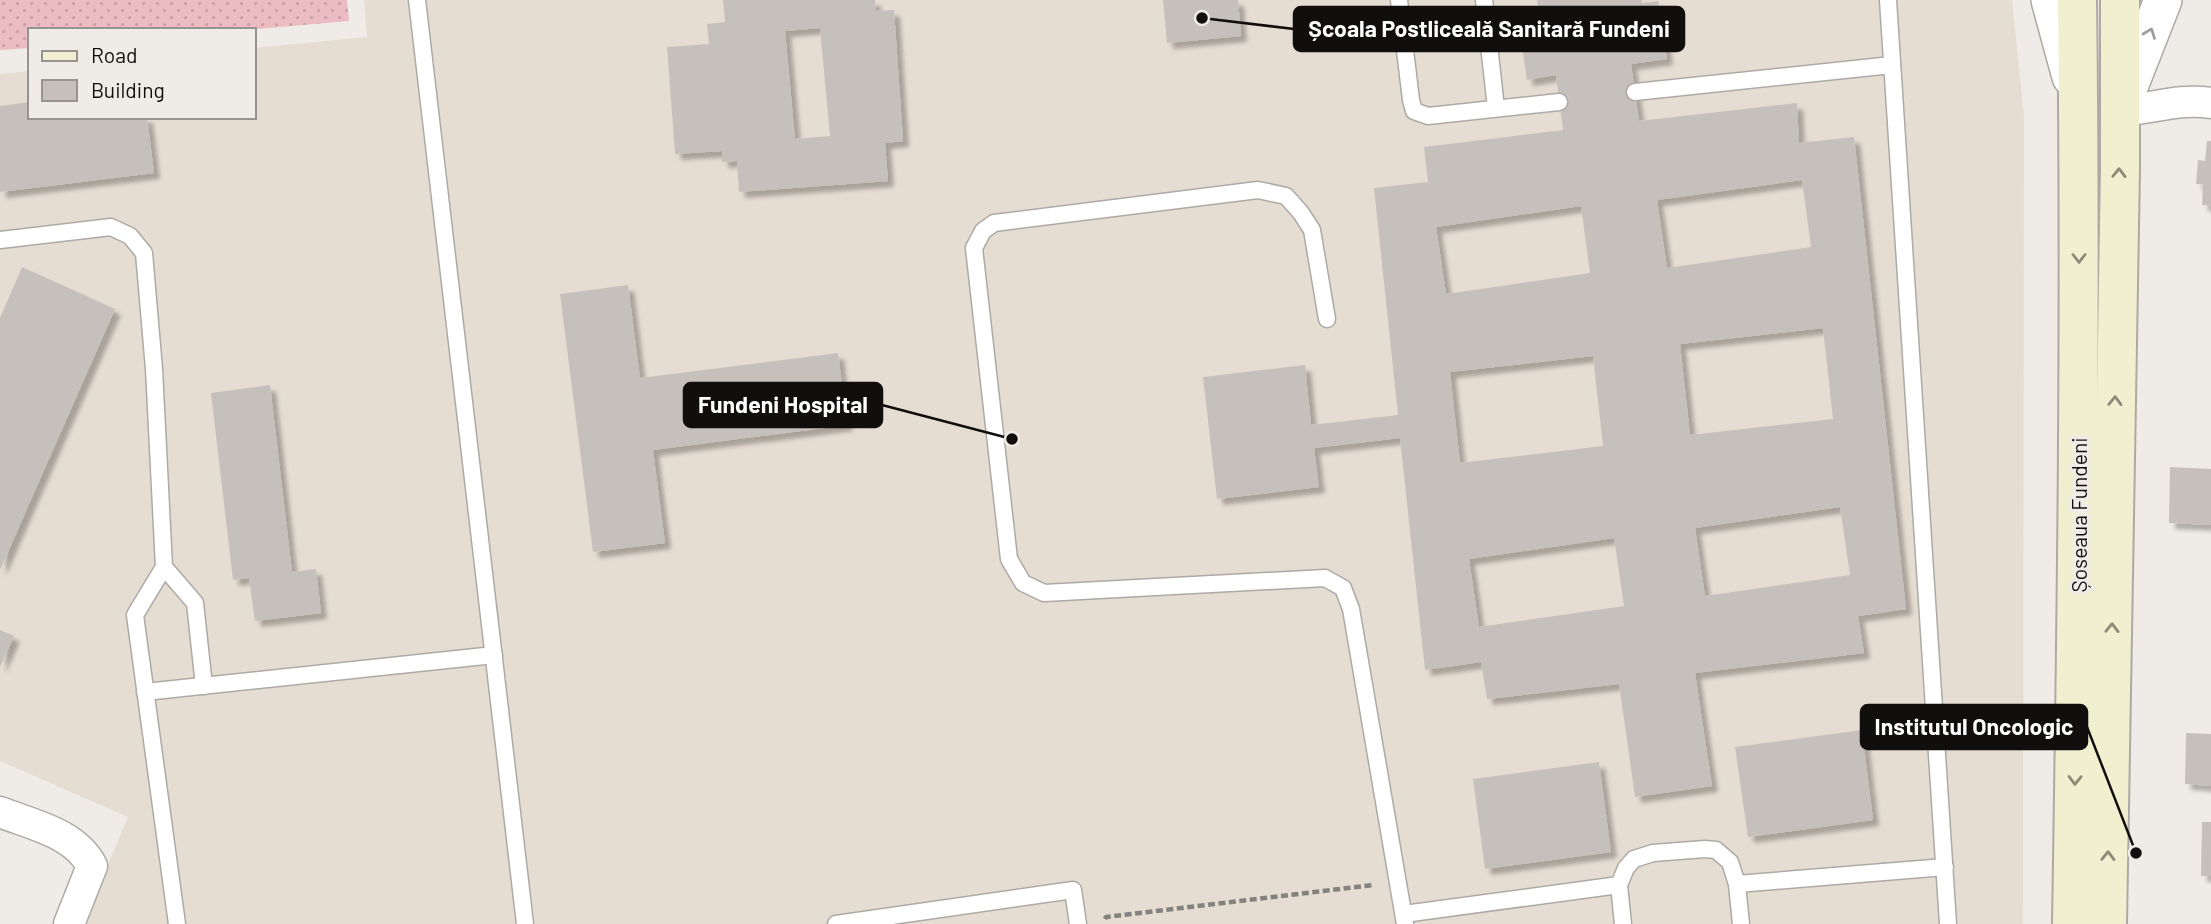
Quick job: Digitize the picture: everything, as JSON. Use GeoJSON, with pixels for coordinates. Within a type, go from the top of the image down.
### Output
{"type":"FeatureCollection","features":[{"type":"Feature","properties":{"kind":"main road","name":"Șoseaua Fundeni"},"geometry":{"type":"LineString","coordinates":[[2068,6],[2079,107],[2078,615],[2073,924]]}},
{"type":"Feature","properties":{"kind":"main road","name":"Șoseaua Fundeni"},"geometry":{"type":"LineString","coordinates":[[2106,924],[2120,9]]}},
{"type":"Feature","properties":{"kind":"street","name":"Șoseaua Fundeni"},"geometry":{"type":"LineString","coordinates":[[2120,111],[2163,0]]}},
{"type":"Feature","properties":{"kind":"street"},"geometry":{"type":"LineString","coordinates":[[2120,111],[2170,102],[2193,100],[2211,103]]}},
{"type":"Feature","properties":{"kind":"street"},"geometry":{"type":"LineString","coordinates":[[0,811],[73,841],[85,853],[92,866],[69,924]]}},
{"type":"Feature","properties":{"kind":"lane"},"geometry":{"type":"LineString","coordinates":[[417,0],[525,924]]}},
{"type":"Feature","properties":{"kind":"lane"},"geometry":{"type":"LineString","coordinates":[[1399,0],[1410,100],[1414,111],[1428,116],[1559,102]]}},
{"type":"Feature","properties":{"kind":"lane"},"geometry":{"type":"LineString","coordinates":[[1485,0],[1496,108]]}},
{"type":"Feature","properties":{"kind":"lane"},"geometry":{"type":"LineString","coordinates":[[1888,0],[1948,924]]}},
{"type":"Feature","properties":{"kind":"lane"},"geometry":{"type":"LineString","coordinates":[[1635,92],[1892,65]]}},
{"type":"Feature","properties":{"kind":"lane"},"geometry":{"type":"LineString","coordinates":[[1327,319],[1312,230],[1286,196],[1258,190],[994,223],[983,231],[974,248],[1009,559],[1023,583],[1044,593],[1325,578],[1343,588],[1351,609],[1405,919],[1619,885]]}},
{"type":"Feature","properties":{"kind":"lane"},"geometry":{"type":"LineString","coordinates":[[0,240],[111,227],[130,236],[144,253],[154,369],[164,567],[135,615],[177,924]]}},
{"type":"Feature","properties":{"kind":"lane"},"geometry":{"type":"LineString","coordinates":[[164,567],[195,603],[204,686]]}},
{"type":"Feature","properties":{"kind":"lane"},"geometry":{"type":"LineString","coordinates":[[145,692],[494,655]]}},
{"type":"Feature","properties":{"kind":"lane"},"geometry":{"type":"LineString","coordinates":[[1623,924],[1619,885],[1626,868],[1634,859],[1653,853],[1705,849],[1716,850],[1730,862],[1737,884],[1741,924]]}},
{"type":"Feature","properties":{"kind":"lane"},"geometry":{"type":"LineString","coordinates":[[1737,884],[1945,867]]}},
{"type":"Feature","properties":{"kind":"lane"},"geometry":{"type":"LineString","coordinates":[[836,924],[1073,890],[1078,924]]}},
{"type":"Feature","properties":{"kind":"path"},"geometry":{"type":"LineString","coordinates":[[1102,924],[1106,917],[1398,881]]}},
{"type":"Feature","properties":{"kind":"shaded area"},"geometry":{"type":"Polygon","coordinates":[[[0,0],[347,0],[349,21],[256,29],[28,28],[28,48],[0,50],[0,0]]]}},
{"type":"Feature","properties":{"kind":"shaded area"},"geometry":{"type":"Polygon","coordinates":[[[364,0],[2012,0],[2024,116],[2023,924],[83,924],[128,817],[0,761],[0,74],[28,71],[28,119],[256,119],[256,48],[367,37],[364,0]]]}},
{"type":"Feature","properties":{"kind":"building"},"geometry":{"type":"Polygon","coordinates":[[[723,0],[875,0],[876,11],[894,10],[903,141],[885,143],[888,181],[739,192],[737,161],[722,162],[722,151],[675,154],[667,47],[709,44],[707,24],[725,22],[723,0]],[[820,28],[785,31],[795,139],[830,136],[820,28]]]}},
{"type":"Feature","properties":{"kind":"building"},"geometry":{"type":"Polygon","coordinates":[[[1163,0],[1238,0],[1241,36],[1167,43],[1163,0]]]}},
{"type":"Feature","properties":{"kind":"building"},"geometry":{"type":"Polygon","coordinates":[[[1537,0],[1642,0],[1642,3],[1658,1],[1667,59],[1631,64],[1639,121],[1797,103],[1799,143],[1854,137],[1906,609],[1858,616],[1864,653],[1695,673],[1712,786],[1635,797],[1619,684],[1487,699],[1481,662],[1425,670],[1400,438],[1314,448],[1319,487],[1217,499],[1203,377],[1305,365],[1311,425],[1398,415],[1374,188],[1428,182],[1424,147],[1563,130],[1556,75],[1527,80],[1519,27],[1540,24],[1537,0]],[[1802,180],[1657,200],[1667,268],[1811,247],[1802,180]],[[1581,206],[1436,227],[1446,294],[1590,273],[1581,206]],[[1823,328],[1680,344],[1690,435],[1833,419],[1823,328]],[[1593,356],[1450,372],[1460,463],[1603,446],[1593,356]],[[1840,507],[1695,528],[1705,596],[1850,575],[1840,507]],[[1614,538],[1469,559],[1479,627],[1624,606],[1614,538]]]}},
{"type":"Feature","properties":{"kind":"building"},"geometry":{"type":"Polygon","coordinates":[[[28,102],[28,119],[147,119],[154,173],[0,192],[0,106],[28,102]]]}},
{"type":"Feature","properties":{"kind":"building"},"geometry":{"type":"Polygon","coordinates":[[[2207,141],[2211,141],[2211,206],[2202,205],[2203,184],[2196,184],[2198,160],[2205,161],[2207,141]]]}},
{"type":"Feature","properties":{"kind":"building"},"geometry":{"type":"Polygon","coordinates":[[[22,267],[115,309],[0,570],[0,318],[22,267]]]}},
{"type":"Feature","properties":{"kind":"building"},"geometry":{"type":"Polygon","coordinates":[[[628,285],[640,378],[838,353],[847,425],[653,450],[665,543],[593,552],[560,294],[628,285]]]}},
{"type":"Feature","properties":{"kind":"building"},"geometry":{"type":"Polygon","coordinates":[[[270,385],[292,572],[316,569],[321,613],[255,621],[249,578],[233,580],[211,393],[270,385]]]}},
{"type":"Feature","properties":{"kind":"building"},"geometry":{"type":"Polygon","coordinates":[[[2170,467],[2211,469],[2211,525],[2169,523],[2170,467]]]}},
{"type":"Feature","properties":{"kind":"building"},"geometry":{"type":"Polygon","coordinates":[[[0,630],[14,636],[0,667],[0,630]]]}},
{"type":"Feature","properties":{"kind":"building"},"geometry":{"type":"Polygon","coordinates":[[[1862,730],[1873,820],[1748,837],[1735,747],[1862,730]]]}},
{"type":"Feature","properties":{"kind":"building"},"geometry":{"type":"Polygon","coordinates":[[[2186,733],[2211,734],[2211,786],[2185,784],[2186,733]]]}},
{"type":"Feature","properties":{"kind":"building"},"geometry":{"type":"Polygon","coordinates":[[[1599,762],[1611,852],[1485,869],[1473,779],[1599,762]]]}},
{"type":"Feature","properties":{"kind":"building"},"geometry":{"type":"Polygon","coordinates":[[[2202,822],[2211,822],[2211,876],[2201,876],[2202,822]]]}},
{"type":"Feature","properties":{"kind":"place","name":"Școala Postliceală Sanitară Fundeni"},"geometry":{"type":"Point","coordinates":[1202,18]}},
{"type":"Feature","properties":{"kind":"place","name":"Fundeni Hospital"},"geometry":{"type":"Point","coordinates":[1012,439]}},
{"type":"Feature","properties":{"kind":"place","name":"Institutul Oncologic"},"geometry":{"type":"Point","coordinates":[2136,853]}}]}
